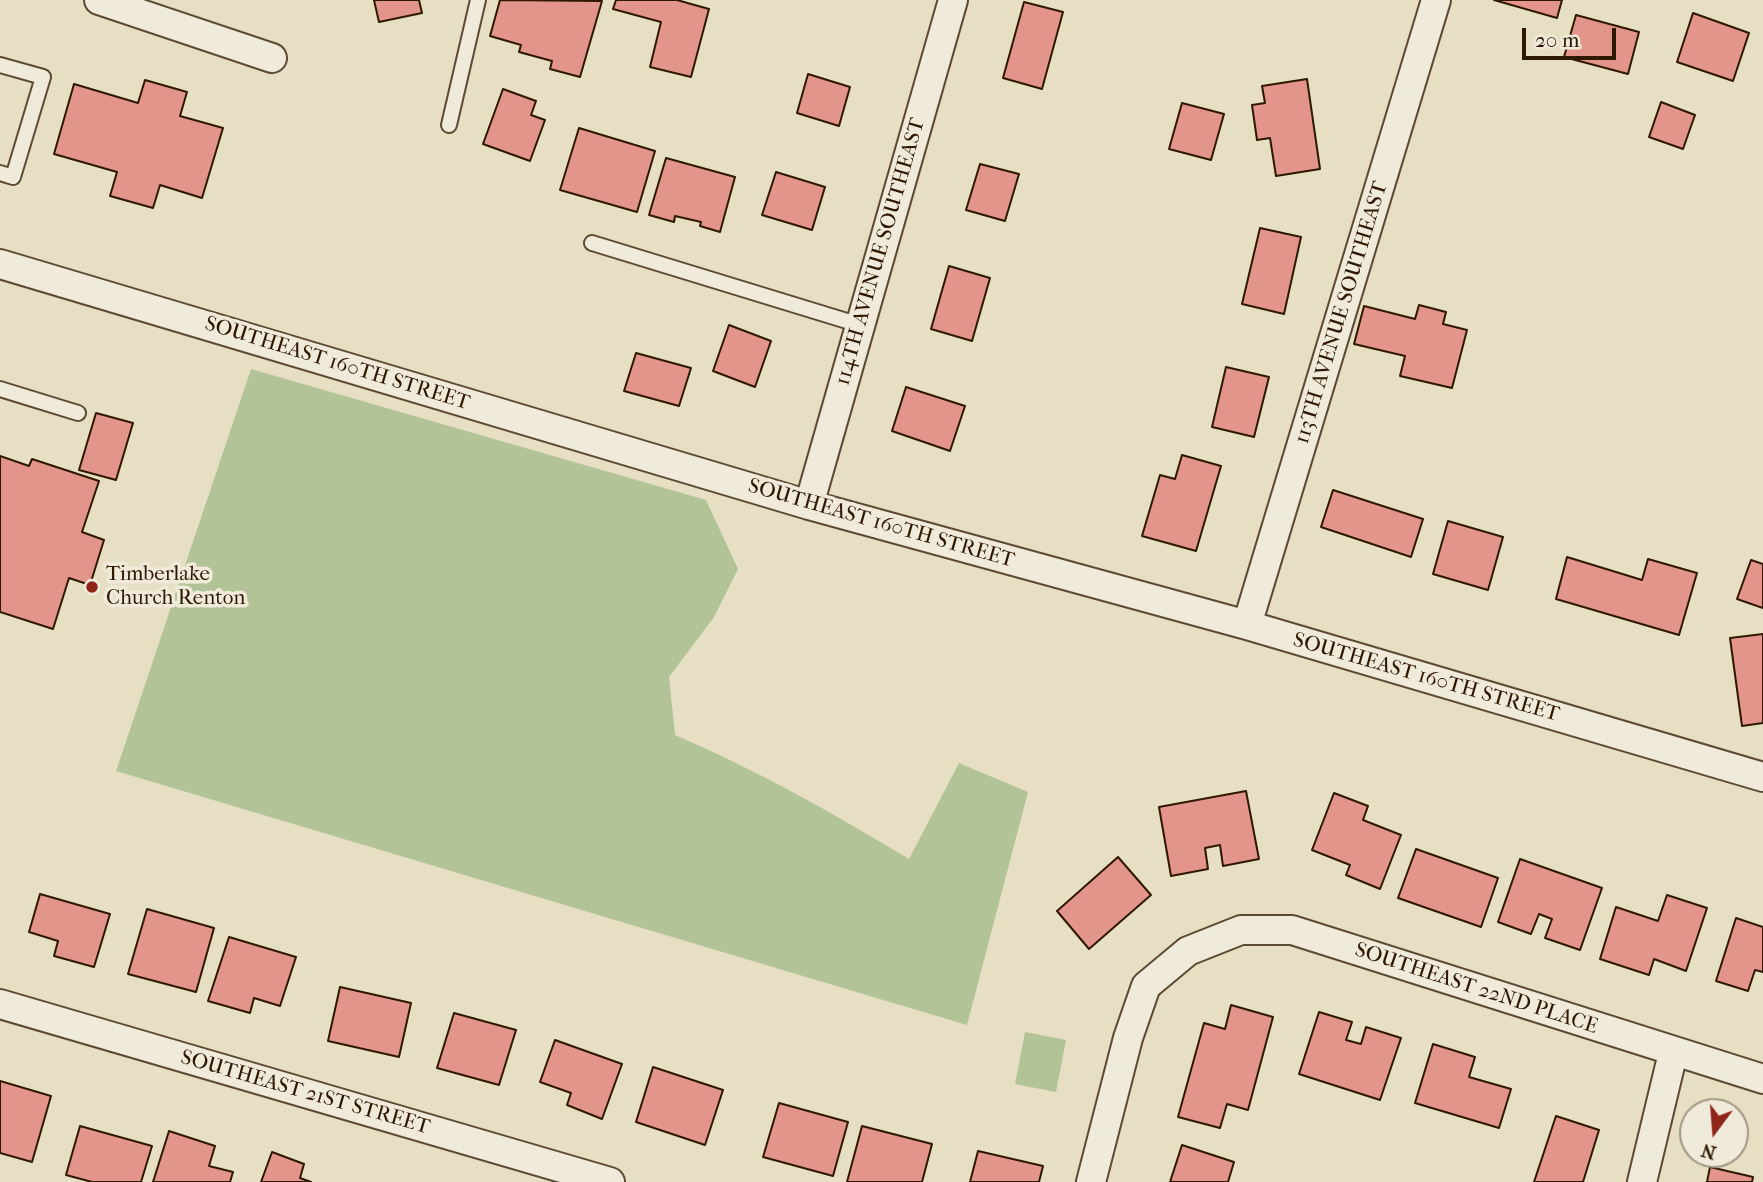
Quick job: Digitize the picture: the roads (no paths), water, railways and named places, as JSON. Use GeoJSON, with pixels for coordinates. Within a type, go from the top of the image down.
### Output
{"type":"FeatureCollection","features":[{"type":"Feature","properties":{"kind":"street"},"geometry":{"type":"LineString","coordinates":[[99,0],[272,58]]}},
{"type":"Feature","properties":{"kind":"street","name":"114TH AVENUE SOUTHEAST"},"geometry":{"type":"LineString","coordinates":[[809,505],[953,0]]}},
{"type":"Feature","properties":{"kind":"street","name":"113TH AVENUE SOUTHEAST"},"geometry":{"type":"LineString","coordinates":[[1247,625],[1436,0]]}},
{"type":"Feature","properties":{"kind":"street","name":"SOUTHEAST 160TH STREET"},"geometry":{"type":"LineString","coordinates":[[0,264],[809,505],[1247,625],[1763,777]]}},
{"type":"Feature","properties":{"kind":"street","name":"SOUTHEAST 22ND PLACE"},"geometry":{"type":"LineString","coordinates":[[1091,1182],[1128,1038],[1146,986],[1188,951],[1241,930],[1292,930],[1763,1079]]}},
{"type":"Feature","properties":{"kind":"street","name":"SOUTHEAST 21ST STREET"},"geometry":{"type":"LineString","coordinates":[[0,1004],[610,1182]]}},
{"type":"Feature","properties":{"kind":"street"},"geometry":{"type":"LineString","coordinates":[[1642,1182],[1673,1052]]}},
{"type":"Feature","properties":{"kind":"lane"},"geometry":{"type":"LineString","coordinates":[[449,125],[478,0]]}},
{"type":"Feature","properties":{"kind":"lane"},"geometry":{"type":"LineString","coordinates":[[0,65],[43,78],[13,177],[0,173]]}},
{"type":"Feature","properties":{"kind":"lane"},"geometry":{"type":"LineString","coordinates":[[592,243],[860,325]]}},
{"type":"Feature","properties":{"kind":"lane"},"geometry":{"type":"LineString","coordinates":[[0,389],[78,412]]}},
{"type":"Feature","properties":{"kind":"place","name":"Timberlake Church Renton"},"geometry":{"type":"Point","coordinates":[92,587]}}]}
